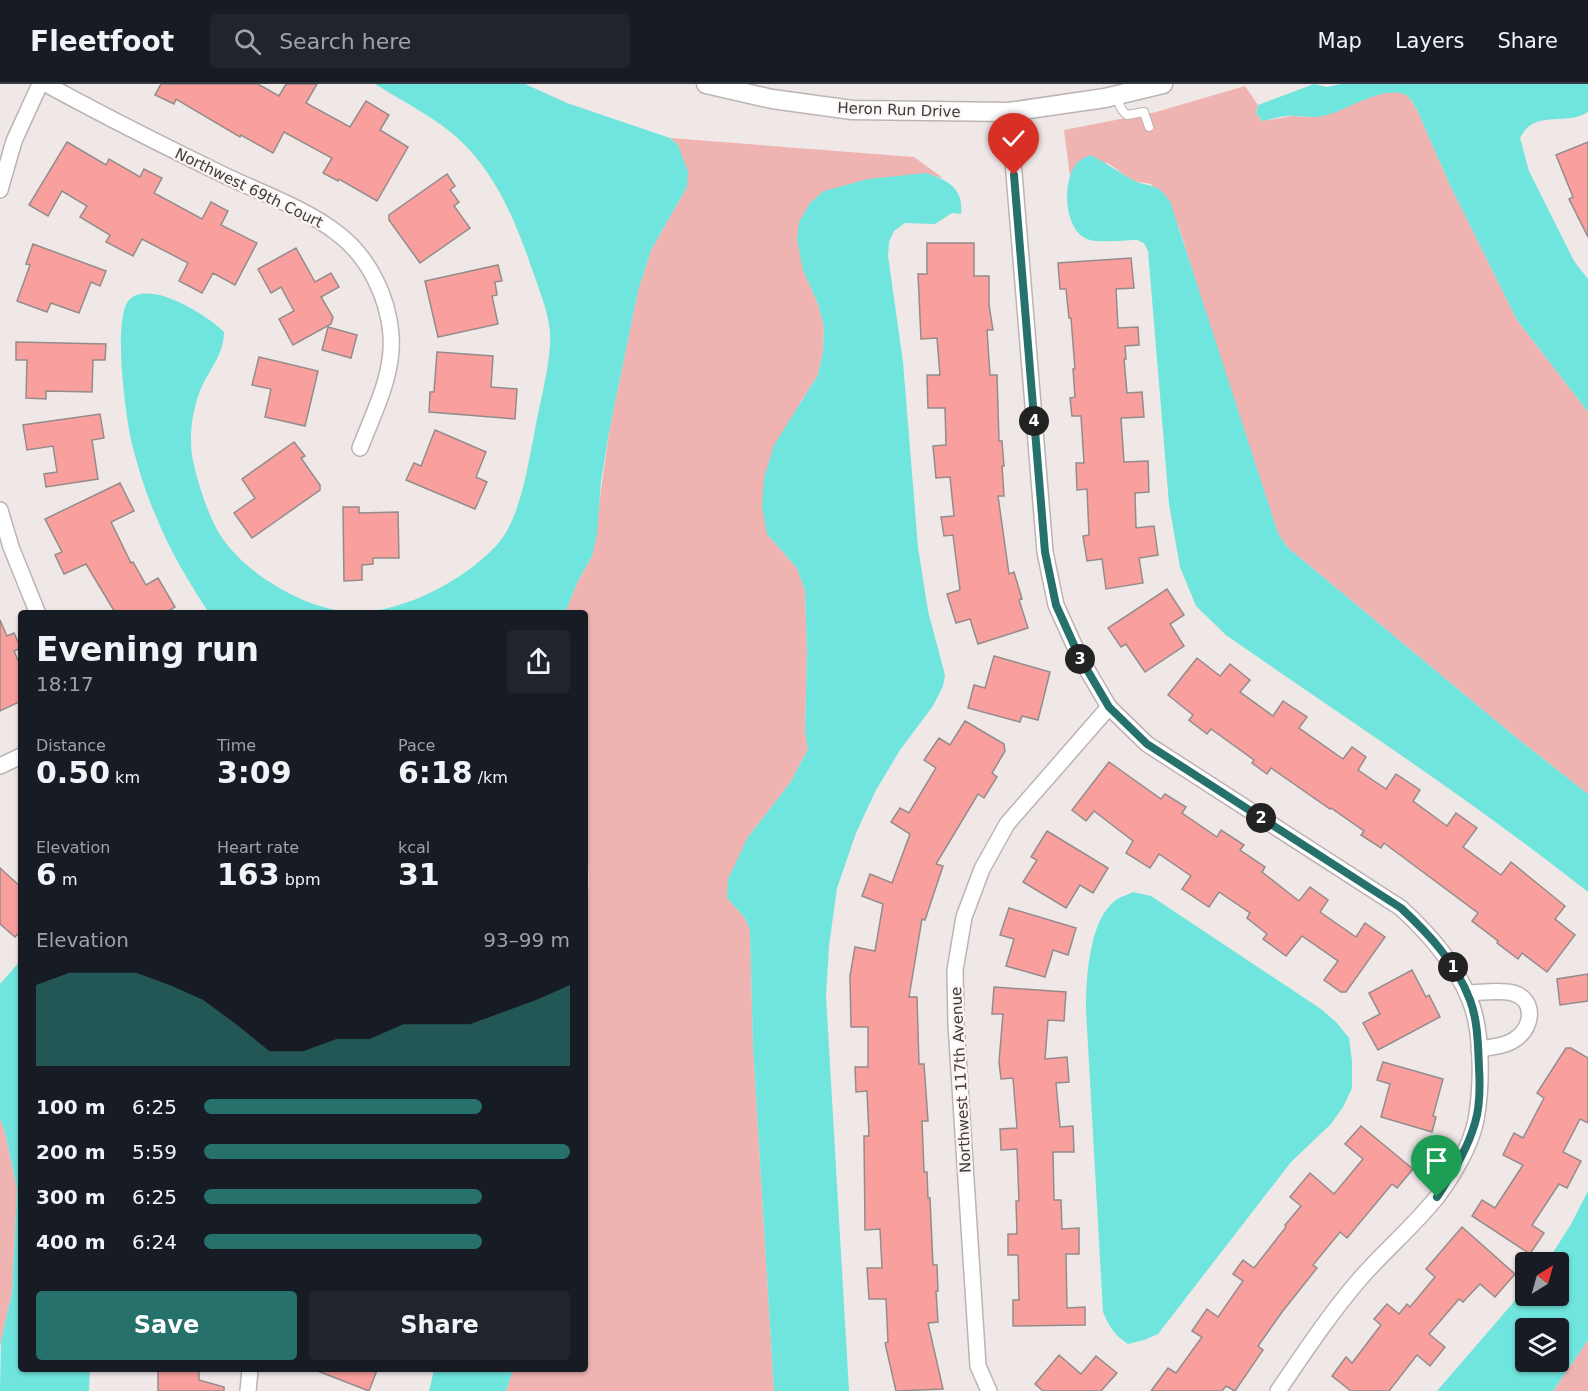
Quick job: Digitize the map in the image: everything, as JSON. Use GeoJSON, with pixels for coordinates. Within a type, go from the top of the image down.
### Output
{"type":"FeatureCollection","features":[{"type":"Feature","properties":{"kind":"street"},"geometry":{"type":"LineString","coordinates":[[0,190],[14,141],[40,84]]}},
{"type":"Feature","properties":{"kind":"street","name":"Northwest 69th Court"},"geometry":{"type":"LineString","coordinates":[[46,84],[122,126],[301,212],[338,233],[357,252],[376,278],[387,309],[392,336],[385,386],[360,448]]}},
{"type":"Feature","properties":{"kind":"street","name":"Heron Run Drive"},"geometry":{"type":"LineString","coordinates":[[706,84],[772,99],[852,110],[1009,112],[1116,96],[1163,84]]}},
{"type":"Feature","properties":{"kind":"street"},"geometry":{"type":"LineString","coordinates":[[1009,112],[1045,552],[1056,605],[1079,656],[1109,707],[1147,744],[1401,908],[1430,935],[1452,965],[1467,993],[1475,1022],[1479,1049],[1476,1121],[1460,1162],[1437,1197],[1359,1280],[1314,1338],[1278,1391]]}},
{"type":"Feature","properties":{"kind":"street"},"geometry":{"type":"LineString","coordinates":[[0,510],[11,547],[36,610]]}},
{"type":"Feature","properties":{"kind":"street","name":"Northwest 117th Avenue"},"geometry":{"type":"LineString","coordinates":[[988,1391],[978,1366],[956,1024],[955,970],[964,917],[982,869],[1007,824],[1109,707]]}},
{"type":"Feature","properties":{"kind":"street"},"geometry":{"type":"LineString","coordinates":[[0,766],[18,757]]}},
{"type":"Feature","properties":{"kind":"street"},"geometry":{"type":"LineString","coordinates":[[1467,993],[1514,993],[1528,1005],[1530,1016],[1528,1025],[1519,1037],[1507,1044],[1479,1049]]}},
{"type":"Feature","properties":{"kind":"street"},"geometry":{"type":"LineString","coordinates":[[248,1391],[250,1372]]}},
{"type":"Feature","properties":{"kind":"lane"},"geometry":{"type":"LineString","coordinates":[[1116,96],[1127,116],[1144,112],[1149,127]]}},
{"type":"Feature","properties":{"kind":"shaded area"},"geometry":{"type":"Polygon","coordinates":[[[1245,86],[1258,105],[1256,113],[1262,121],[1292,116],[1308,117],[1338,111],[1373,94],[1395,92],[1409,97],[1517,320],[1588,412],[1588,794],[1518,739],[1287,547],[1278,533],[1221,363],[1179,227],[1151,184],[1133,181],[1108,163],[1078,162],[1070,176],[1064,130],[1156,112],[1245,86]]]}},
{"type":"Feature","properties":{"kind":"shaded area"},"geometry":{"type":"Polygon","coordinates":[[[670,138],[914,157],[944,179],[926,173],[803,270],[818,304],[824,327],[823,352],[818,375],[800,403],[767,534],[797,568],[805,591],[807,652],[805,733],[808,749],[790,783],[748,837],[727,898],[745,918],[750,930],[753,1046],[774,1391],[506,1391],[512,1372],[588,1372],[588,610],[566,610],[577,583],[592,556],[609,432],[638,291],[651,250],[687,187],[678,145],[670,138]]]}},
{"type":"Feature","properties":{"kind":"shaded area"},"geometry":{"type":"Polygon","coordinates":[[[0,1118],[17,1189],[12,1293],[0,1346],[0,1118]]]}},
{"type":"Feature","properties":{"kind":"shaded area"},"geometry":{"type":"Polygon","coordinates":[[[1588,1340],[1588,1391],[1553,1391],[1566,1372],[1569,1372],[1569,1368],[1588,1340]]]}},
{"type":"Feature","properties":{"kind":"water"},"geometry":{"type":"Polygon","coordinates":[[[375,84],[525,84],[567,103],[670,138],[678,145],[688,172],[687,187],[651,250],[638,291],[609,432],[601,482],[597,535],[592,556],[577,583],[566,610],[376,610],[410,601],[449,583],[482,559],[504,535],[521,494],[549,356],[550,336],[545,308],[526,252],[501,194],[490,176],[464,144],[422,112],[375,84]]]}},
{"type":"Feature","properties":{"kind":"water"},"geometry":{"type":"Polygon","coordinates":[[[1314,84],[1327,87],[1341,84],[1588,84],[1588,112],[1579,116],[1534,123],[1520,138],[1529,171],[1574,261],[1588,279],[1588,412],[1517,320],[1450,185],[1417,110],[1408,96],[1386,93],[1319,117],[1287,116],[1262,121],[1256,113],[1258,105],[1314,84]]]}},
{"type":"Feature","properties":{"kind":"water"},"geometry":{"type":"Polygon","coordinates":[[[1090,155],[1137,182],[1156,187],[1170,201],[1278,533],[1287,547],[1518,739],[1588,794],[1588,892],[1455,793],[1226,635],[1196,606],[1180,567],[1169,504],[1148,251],[1144,243],[1137,240],[1090,240],[1074,227],[1068,205],[1069,180],[1078,162],[1090,155]]]}},
{"type":"Feature","properties":{"kind":"water"},"geometry":{"type":"Polygon","coordinates":[[[926,173],[953,186],[960,198],[961,214],[952,213],[935,224],[905,223],[894,231],[889,242],[888,256],[903,362],[918,547],[928,611],[945,675],[943,686],[933,706],[900,750],[875,792],[856,833],[837,888],[829,946],[826,996],[849,1391],[774,1391],[753,1046],[750,930],[745,918],[727,898],[728,879],[748,837],[790,783],[808,749],[805,733],[807,652],[805,591],[797,568],[767,534],[762,507],[764,478],[774,445],[818,375],[823,352],[824,327],[818,304],[803,270],[797,239],[799,222],[810,203],[824,191],[868,179],[926,173]]]}},
{"type":"Feature","properties":{"kind":"water"},"geometry":{"type":"Polygon","coordinates":[[[153,294],[181,303],[224,332],[219,354],[196,402],[191,429],[192,455],[203,497],[221,536],[245,564],[279,587],[316,605],[334,610],[207,610],[186,577],[160,527],[131,440],[121,343],[125,307],[136,295],[153,294]]]}},
{"type":"Feature","properties":{"kind":"water"},"geometry":{"type":"Polygon","coordinates":[[[1133,892],[1151,896],[1321,1009],[1336,1022],[1349,1038],[1352,1088],[1331,1124],[1291,1162],[1158,1334],[1128,1344],[1112,1330],[1103,1312],[1086,1010],[1088,967],[1100,921],[1116,900],[1133,892]]]}},
{"type":"Feature","properties":{"kind":"water"},"geometry":{"type":"Polygon","coordinates":[[[18,963],[18,1372],[90,1372],[89,1391],[0,1391],[1,1341],[12,1293],[17,1189],[0,1118],[0,984],[18,963]]]}},
{"type":"Feature","properties":{"kind":"water"},"geometry":{"type":"Polygon","coordinates":[[[1588,1191],[1588,1340],[1569,1368],[1569,1318],[1515,1318],[1515,1372],[1566,1372],[1553,1391],[1437,1391],[1515,1301],[1515,1306],[1569,1306],[1569,1252],[1553,1252],[1588,1191]]]}},
{"type":"Feature","properties":{"kind":"water"},"geometry":{"type":"Polygon","coordinates":[[[434,1372],[512,1372],[506,1391],[429,1391],[434,1372]]]}},
{"type":"Feature","properties":{"kind":"building"},"geometry":{"type":"Polygon","coordinates":[[[161,84],[258,84],[279,96],[286,84],[317,84],[306,103],[350,127],[366,101],[389,115],[380,130],[408,147],[377,201],[339,179],[338,181],[323,173],[332,158],[284,132],[273,153],[241,135],[240,137],[176,99],[174,104],[155,95],[161,84]]]}},
{"type":"Feature","properties":{"kind":"building"},"geometry":{"type":"Polygon","coordinates":[[[67,142],[106,165],[109,159],[140,177],[144,169],[162,178],[154,193],[202,219],[211,202],[228,211],[221,225],[257,243],[235,285],[213,273],[202,293],[179,281],[188,263],[142,239],[133,256],[106,242],[110,235],[80,217],[87,206],[62,191],[48,216],[29,205],[67,142]]]}},
{"type":"Feature","properties":{"kind":"building"},"geometry":{"type":"Polygon","coordinates":[[[1588,142],[1588,237],[1569,199],[1573,197],[1556,155],[1588,142]]]}},
{"type":"Feature","properties":{"kind":"building"},"geometry":{"type":"Polygon","coordinates":[[[447,174],[455,186],[450,190],[459,202],[454,206],[470,228],[420,263],[389,220],[389,215],[447,174]]]}},
{"type":"Feature","properties":{"kind":"building"},"geometry":{"type":"Polygon","coordinates":[[[927,243],[974,243],[974,276],[989,276],[989,305],[993,330],[987,330],[990,375],[997,375],[999,441],[1002,441],[1004,466],[1002,466],[1004,496],[998,496],[1009,574],[1014,572],[1022,599],[1019,600],[1028,628],[978,644],[970,619],[956,623],[947,594],[960,590],[953,535],[944,536],[941,517],[954,516],[950,477],[936,478],[933,446],[946,445],[945,408],[928,408],[927,375],[940,375],[937,338],[921,339],[918,274],[927,274],[927,243]]]}},
{"type":"Feature","properties":{"kind":"building"},"geometry":{"type":"Polygon","coordinates":[[[33,244],[106,271],[100,286],[91,282],[79,313],[51,303],[47,312],[17,301],[30,265],[26,264],[33,244]]]}},
{"type":"Feature","properties":{"kind":"building"},"geometry":{"type":"Polygon","coordinates":[[[296,248],[315,282],[331,273],[339,287],[321,297],[333,317],[331,324],[293,345],[279,319],[294,311],[281,287],[271,293],[258,269],[296,248]]]}},
{"type":"Feature","properties":{"kind":"building"},"geometry":{"type":"Polygon","coordinates":[[[1131,258],[1134,288],[1116,289],[1118,328],[1138,327],[1139,345],[1125,346],[1126,359],[1124,359],[1127,393],[1142,392],[1144,417],[1121,418],[1124,462],[1148,461],[1149,492],[1135,493],[1136,528],[1154,526],[1158,555],[1139,558],[1143,583],[1106,589],[1102,559],[1087,561],[1083,536],[1089,535],[1087,489],[1077,490],[1076,463],[1084,463],[1081,416],[1072,416],[1070,398],[1075,397],[1073,369],[1075,369],[1071,318],[1069,318],[1066,289],[1060,289],[1058,263],[1131,258]]]}},
{"type":"Feature","properties":{"kind":"building"},"geometry":{"type":"Polygon","coordinates":[[[498,265],[502,281],[495,282],[497,295],[492,296],[498,324],[438,337],[425,281],[498,265]]]}},
{"type":"Feature","properties":{"kind":"building"},"geometry":{"type":"Polygon","coordinates":[[[328,327],[357,335],[351,358],[322,350],[328,327]]]}},
{"type":"Feature","properties":{"kind":"building"},"geometry":{"type":"Polygon","coordinates":[[[16,342],[106,344],[105,360],[93,360],[92,392],[46,391],[46,399],[26,398],[27,360],[16,360],[16,342]]]}},
{"type":"Feature","properties":{"kind":"building"},"geometry":{"type":"Polygon","coordinates":[[[437,352],[493,356],[491,387],[517,389],[515,419],[429,412],[430,392],[434,392],[437,352]]]}},
{"type":"Feature","properties":{"kind":"building"},"geometry":{"type":"Polygon","coordinates":[[[259,357],[318,371],[305,426],[265,417],[271,389],[252,385],[259,357]]]}},
{"type":"Feature","properties":{"kind":"building"},"geometry":{"type":"Polygon","coordinates":[[[100,414],[104,438],[92,440],[98,479],[46,487],[44,474],[57,472],[53,446],[27,450],[23,425],[100,414]]]}},
{"type":"Feature","properties":{"kind":"building"},"geometry":{"type":"Polygon","coordinates":[[[435,430],[486,452],[476,477],[487,482],[475,509],[406,480],[414,463],[421,466],[435,430]]]}},
{"type":"Feature","properties":{"kind":"building"},"geometry":{"type":"Polygon","coordinates":[[[294,442],[305,456],[301,458],[320,485],[320,490],[252,538],[234,513],[255,498],[242,479],[294,442]]]}},
{"type":"Feature","properties":{"kind":"building"},"geometry":{"type":"Polygon","coordinates":[[[120,483],[134,511],[111,522],[131,563],[133,562],[146,585],[158,578],[175,607],[170,610],[114,610],[86,564],[64,574],[55,555],[62,552],[45,519],[120,483]]]}},
{"type":"Feature","properties":{"kind":"building"},"geometry":{"type":"Polygon","coordinates":[[[343,507],[359,507],[359,513],[398,512],[399,558],[373,558],[373,564],[362,565],[362,580],[344,581],[343,507]]]}},
{"type":"Feature","properties":{"kind":"building"},"geometry":{"type":"Polygon","coordinates":[[[1167,589],[1184,615],[1170,624],[1184,646],[1145,672],[1126,644],[1121,647],[1108,628],[1167,589]]]}},
{"type":"Feature","properties":{"kind":"building"},"geometry":{"type":"Polygon","coordinates":[[[0,620],[7,636],[14,633],[18,642],[18,649],[14,651],[18,660],[18,702],[0,711],[0,620]]]}},
{"type":"Feature","properties":{"kind":"building"},"geometry":{"type":"Polygon","coordinates":[[[994,656],[1050,672],[1038,720],[1022,716],[1020,722],[968,708],[974,685],[985,688],[994,656]]]}},
{"type":"Feature","properties":{"kind":"building"},"geometry":{"type":"Polygon","coordinates":[[[1197,658],[1220,676],[1230,664],[1250,680],[1240,692],[1273,716],[1283,701],[1307,717],[1299,728],[1343,759],[1352,747],[1366,757],[1358,770],[1386,789],[1396,774],[1420,790],[1413,801],[1447,826],[1456,813],[1477,828],[1463,847],[1501,875],[1511,862],[1565,906],[1555,919],[1575,935],[1547,972],[1522,953],[1518,959],[1497,943],[1498,941],[1472,921],[1478,913],[1384,843],[1381,848],[1361,835],[1364,831],[1271,768],[1267,774],[1252,763],[1254,760],[1211,729],[1207,734],[1189,720],[1193,715],[1168,695],[1197,658]]]}},
{"type":"Feature","properties":{"kind":"building"},"geometry":{"type":"Polygon","coordinates":[[[965,721],[1004,744],[1005,751],[992,773],[997,777],[984,798],[978,794],[936,864],[943,866],[925,920],[922,919],[909,997],[917,997],[919,1064],[924,1064],[928,1121],[922,1121],[924,1172],[927,1172],[928,1198],[930,1198],[933,1265],[937,1265],[938,1322],[928,1323],[943,1389],[896,1391],[885,1343],[888,1342],[886,1299],[869,1299],[867,1268],[882,1268],[880,1229],[865,1230],[864,1136],[869,1136],[867,1091],[856,1092],[855,1067],[868,1067],[868,1027],[851,1027],[850,976],[855,947],[875,951],[883,904],[862,896],[870,874],[892,883],[910,834],[891,822],[900,808],[909,813],[936,768],[924,760],[939,738],[950,745],[965,721]]]}},
{"type":"Feature","properties":{"kind":"building"},"geometry":{"type":"Polygon","coordinates":[[[1109,762],[1161,799],[1165,794],[1186,807],[1182,813],[1217,837],[1221,830],[1244,845],[1240,850],[1265,867],[1262,872],[1299,901],[1310,887],[1328,900],[1320,912],[1356,937],[1365,923],[1385,937],[1346,992],[1341,992],[1324,980],[1338,961],[1302,936],[1286,956],[1263,939],[1267,934],[1247,918],[1250,913],[1219,892],[1209,907],[1182,889],[1191,876],[1159,854],[1150,868],[1126,853],[1133,841],[1094,811],[1086,821],[1072,810],[1109,762]]]}},
{"type":"Feature","properties":{"kind":"building"},"geometry":{"type":"Polygon","coordinates":[[[1047,831],[1108,868],[1093,893],[1080,885],[1066,908],[1023,882],[1037,860],[1031,857],[1047,831]]]}},
{"type":"Feature","properties":{"kind":"building"},"geometry":{"type":"Polygon","coordinates":[[[0,868],[18,884],[18,934],[15,937],[0,924],[0,868]]]}},
{"type":"Feature","properties":{"kind":"building"},"geometry":{"type":"Polygon","coordinates":[[[1009,908],[1076,928],[1068,955],[1053,950],[1045,977],[1006,966],[1014,939],[1000,935],[1009,908]]]}},
{"type":"Feature","properties":{"kind":"building"},"geometry":{"type":"Polygon","coordinates":[[[1412,970],[1426,997],[1429,995],[1440,1017],[1378,1050],[1363,1023],[1380,1014],[1369,993],[1412,970]]]}},
{"type":"Feature","properties":{"kind":"building"},"geometry":{"type":"Polygon","coordinates":[[[1588,974],[1588,1001],[1560,1005],[1557,979],[1588,974]]]}},
{"type":"Feature","properties":{"kind":"building"},"geometry":{"type":"Polygon","coordinates":[[[994,987],[1066,992],[1064,1021],[1048,1020],[1045,1059],[1067,1057],[1069,1082],[1056,1083],[1060,1127],[1073,1126],[1074,1152],[1053,1152],[1054,1200],[1061,1200],[1062,1229],[1079,1228],[1079,1254],[1066,1254],[1067,1308],[1085,1307],[1085,1325],[1013,1326],[1013,1300],[1019,1300],[1018,1255],[1008,1255],[1008,1234],[1017,1234],[1016,1201],[1019,1201],[1017,1149],[1001,1150],[1000,1129],[1017,1128],[1013,1078],[1001,1079],[999,1062],[1003,1014],[992,1014],[994,987]]]}},
{"type":"Feature","properties":{"kind":"building"},"geometry":{"type":"Polygon","coordinates":[[[1566,1048],[1571,1048],[1588,1058],[1588,1123],[1580,1119],[1563,1152],[1581,1161],[1567,1188],[1559,1184],[1532,1225],[1544,1233],[1531,1252],[1527,1252],[1472,1216],[1482,1200],[1495,1208],[1523,1165],[1503,1155],[1514,1133],[1523,1138],[1544,1098],[1537,1093],[1566,1048]]]}},
{"type":"Feature","properties":{"kind":"building"},"geometry":{"type":"Polygon","coordinates":[[[1383,1062],[1443,1079],[1433,1116],[1436,1117],[1432,1132],[1381,1117],[1390,1084],[1377,1080],[1383,1062]]]}},
{"type":"Feature","properties":{"kind":"building"},"geometry":{"type":"Polygon","coordinates":[[[1361,1126],[1413,1169],[1397,1188],[1392,1184],[1347,1238],[1340,1232],[1313,1265],[1317,1268],[1258,1346],[1263,1350],[1235,1391],[1226,1386],[1222,1391],[1151,1391],[1168,1368],[1176,1373],[1202,1337],[1192,1331],[1207,1309],[1218,1317],[1243,1281],[1233,1274],[1243,1260],[1254,1268],[1286,1227],[1285,1225],[1301,1206],[1290,1197],[1310,1173],[1334,1194],[1363,1159],[1345,1144],[1361,1126]]]}},
{"type":"Feature","properties":{"kind":"building"},"geometry":{"type":"Polygon","coordinates":[[[1462,1227],[1515,1274],[1495,1297],[1480,1284],[1463,1302],[1459,1299],[1429,1334],[1445,1347],[1430,1366],[1417,1355],[1389,1391],[1351,1391],[1332,1376],[1346,1357],[1352,1363],[1381,1325],[1374,1319],[1387,1304],[1399,1314],[1407,1304],[1410,1307],[1435,1277],[1426,1269],[1462,1227]]]}},
{"type":"Feature","properties":{"kind":"building"},"geometry":{"type":"Polygon","coordinates":[[[1059,1355],[1081,1374],[1096,1356],[1117,1373],[1101,1391],[1043,1391],[1035,1384],[1059,1355]]]}},
{"type":"Feature","properties":{"kind":"building"},"geometry":{"type":"Polygon","coordinates":[[[158,1372],[199,1372],[199,1380],[224,1387],[224,1391],[158,1391],[158,1372]]]}},
{"type":"Feature","properties":{"kind":"building"},"geometry":{"type":"Polygon","coordinates":[[[320,1372],[376,1372],[369,1391],[320,1372]]]}},
{"type":"Feature","properties":{"kind":"route"},"geometry":{"type":"LineString","coordinates":[[1014,175],[1045,552],[1056,605],[1079,656],[1109,707],[1147,744],[1401,908],[1430,935],[1452,965],[1470,1000],[1478,1045],[1479,1079],[1476,1121],[1460,1162],[1437,1197]]}}]}
